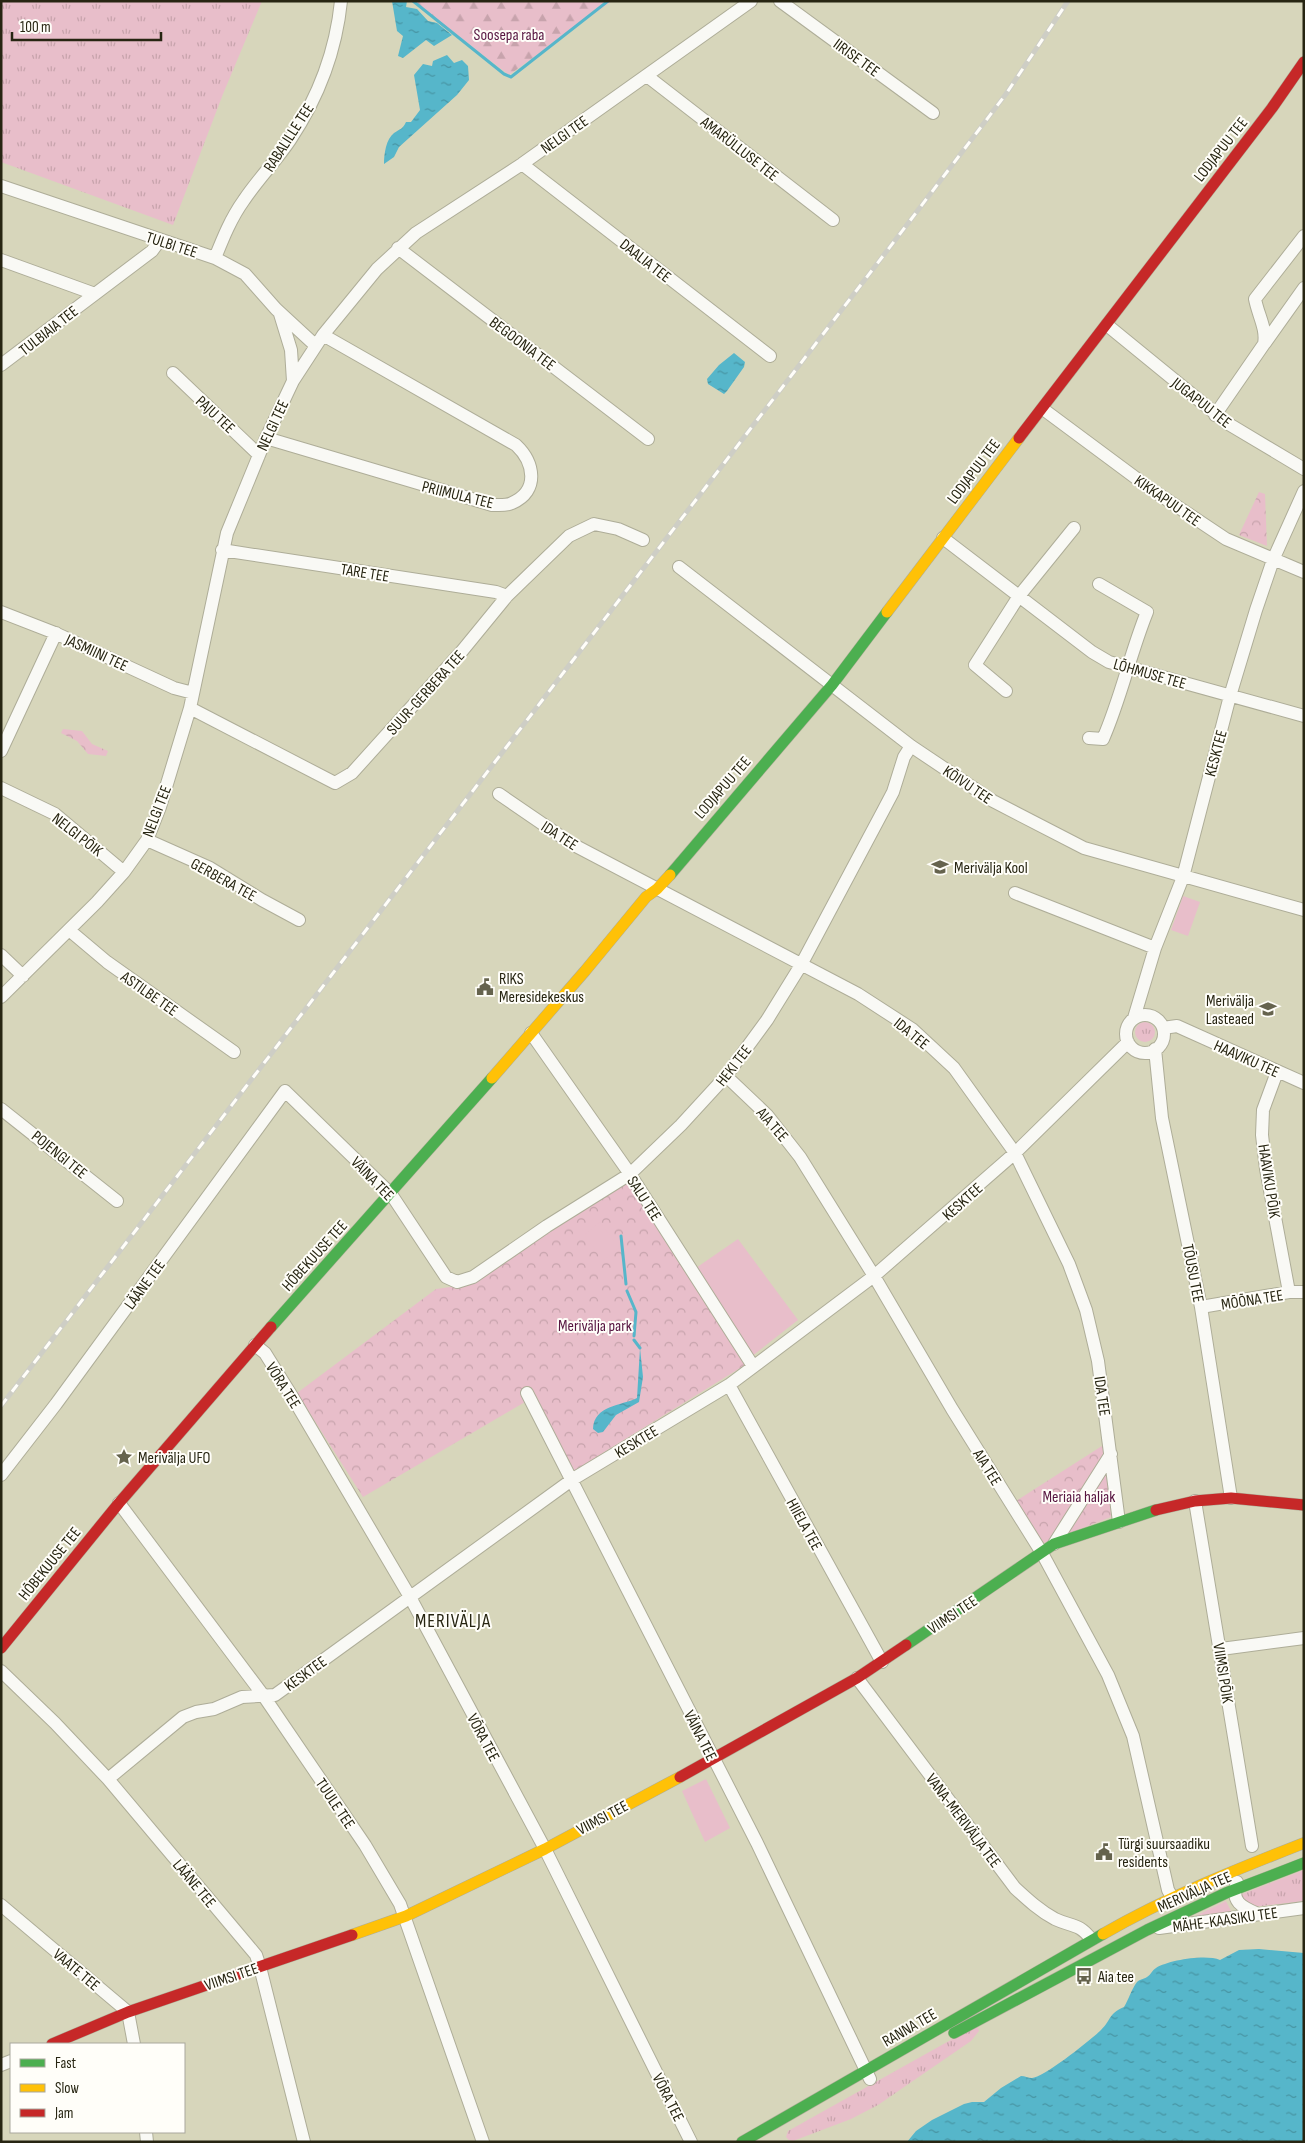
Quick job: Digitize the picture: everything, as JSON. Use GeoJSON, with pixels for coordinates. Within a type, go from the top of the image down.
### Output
{"type":"FeatureCollection","features":[{"type":"Feature","properties":{"kind":"street","name":"NELGI TEE"},"geometry":{"type":"LineString","coordinates":[[1,997],[70,930],[124,872],[147,840],[160,807],[190,708],[226,533],[266,438],[293,381],[323,334],[377,269],[416,233],[522,164],[750,1]]}},
{"type":"Feature","properties":{"kind":"street","name":"IIRISE TEE"},"geometry":{"type":"LineString","coordinates":[[780,1],[933,113]]}},
{"type":"Feature","properties":{"kind":"street","name":"RABALILLE TEE"},"geometry":{"type":"LineString","coordinates":[[215,258],[225,232],[243,201],[290,140],[319,88],[342,3]]}},
{"type":"Feature","properties":{"kind":"street","name":"LODJAPUU TEE"},"geometry":{"type":"LineString","coordinates":[[657,890],[832,685],[1008,451],[1108,325],[1272,108],[1304,62]]}},
{"type":"Feature","properties":{"kind":"street","name":"AMARÜLLUSE TEE"},"geometry":{"type":"LineString","coordinates":[[647,76],[833,220]]}},
{"type":"Feature","properties":{"kind":"street","name":"DAALIA TEE"},"geometry":{"type":"LineString","coordinates":[[522,164],[770,356]]}},
{"type":"Feature","properties":{"kind":"street","name":"TULBI TEE"},"geometry":{"type":"LineString","coordinates":[[1,186],[215,258],[245,274],[280,314],[315,345]]}},
{"type":"Feature","properties":{"kind":"street"},"geometry":{"type":"LineString","coordinates":[[1264,344],[1266,333],[1258,316],[1255,299],[1304,236]]}},
{"type":"Feature","properties":{"kind":"street","name":"TULBIAIA TEE"},"geometry":{"type":"LineString","coordinates":[[1,365],[152,251],[160,240]]}},
{"type":"Feature","properties":{"kind":"street","name":"BEGOONIA TEE"},"geometry":{"type":"LineString","coordinates":[[398,248],[648,439]]}},
{"type":"Feature","properties":{"kind":"street","name":"TULBIAIA TEE"},"geometry":{"type":"LineString","coordinates":[[1,260],[95,294]]}},
{"type":"Feature","properties":{"kind":"street"},"geometry":{"type":"LineString","coordinates":[[1215,414],[1304,288]]}},
{"type":"Feature","properties":{"kind":"street"},"geometry":{"type":"LineString","coordinates":[[280,314],[290,350],[293,381]]}},
{"type":"Feature","properties":{"kind":"street","name":"JUGAPUU TEE"},"geometry":{"type":"LineString","coordinates":[[1108,325],[1215,414],[1304,469]]}},
{"type":"Feature","properties":{"kind":"street","name":"PRIIMULA TEE"},"geometry":{"type":"LineString","coordinates":[[266,438],[492,505],[514,502],[528,490],[532,472],[530,463],[524,452],[516,445],[323,334]]}},
{"type":"Feature","properties":{"kind":"street","name":"PAJU TEE"},"geometry":{"type":"LineString","coordinates":[[173,373],[259,454]]}},
{"type":"Feature","properties":{"kind":"street","name":"KIKKAPUU TEE"},"geometry":{"type":"LineString","coordinates":[[1043,409],[1148,487],[1226,539],[1304,572]]}},
{"type":"Feature","properties":{"kind":"street","name":"KESKTEE"},"geometry":{"type":"LineString","coordinates":[[1134,1018],[1155,948],[1183,876],[1230,696],[1273,560],[1304,491]]}},
{"type":"Feature","properties":{"kind":"street","name":"SUUR-GERBERA TEE"},"geometry":{"type":"LineString","coordinates":[[190,708],[335,783],[352,773],[462,652],[508,596],[569,536],[594,524],[618,529],[643,540]]}},
{"type":"Feature","properties":{"kind":"street"},"geometry":{"type":"LineString","coordinates":[[1006,691],[975,666],[1019,596],[1074,528]]}},
{"type":"Feature","properties":{"kind":"street","name":"LÕHMUSE TEE"},"geometry":{"type":"LineString","coordinates":[[943,538],[1092,652],[1109,662],[1128,669],[1304,716]]}},
{"type":"Feature","properties":{"kind":"street","name":"TARE TEE"},"geometry":{"type":"LineString","coordinates":[[222,550],[496,592],[508,596]]}},
{"type":"Feature","properties":{"kind":"street","name":"KÕIVU TEE"},"geometry":{"type":"LineString","coordinates":[[679,567],[911,746],[993,801],[1084,848],[1304,910]]}},
{"type":"Feature","properties":{"kind":"street"},"geometry":{"type":"LineString","coordinates":[[1089,738],[1103,739],[1116,709],[1147,612],[1099,584]]}},
{"type":"Feature","properties":{"kind":"street","name":"JASMIINI TEE"},"geometry":{"type":"LineString","coordinates":[[1,612],[56,634],[174,688],[192,693]]}},
{"type":"Feature","properties":{"kind":"street"},"geometry":{"type":"LineString","coordinates":[[1,751],[56,634]]}},
{"type":"Feature","properties":{"kind":"street","name":"HEKI TEE"},"geometry":{"type":"LineString","coordinates":[[446,1277],[456,1282],[473,1277],[547,1226],[630,1174],[681,1125],[726,1076],[767,1020],[801,965],[883,812],[904,757],[911,746]]}},
{"type":"Feature","properties":{"kind":"street","name":"NELGI PÕIK"},"geometry":{"type":"LineString","coordinates":[[1,788],[55,814],[124,872]]}},
{"type":"Feature","properties":{"kind":"street","name":"IDA TEE"},"geometry":{"type":"LineString","coordinates":[[499,794],[572,844],[858,994],[912,1029],[954,1068],[1015,1153],[1069,1264],[1086,1310],[1098,1361],[1119,1522]]}},
{"type":"Feature","properties":{"kind":"street","name":"GERBERA TEE"},"geometry":{"type":"LineString","coordinates":[[147,840],[210,868],[262,900],[300,920]]}},
{"type":"Feature","properties":{"kind":"street","name":"HÕBEKUUSE TEE"},"geometry":{"type":"LineString","coordinates":[[1,1648],[118,1503],[255,1344],[391,1194],[646,897],[657,890]]}},
{"type":"Feature","properties":{"kind":"street"},"geometry":{"type":"LineString","coordinates":[[1015,893],[1155,948]]}},
{"type":"Feature","properties":{"kind":"street","name":"ASTILBE TEE"},"geometry":{"type":"LineString","coordinates":[[70,930],[107,962],[234,1052]]}},
{"type":"Feature","properties":{"kind":"street"},"geometry":{"type":"LineString","coordinates":[[1,955],[23,976]]}},
{"type":"Feature","properties":{"kind":"street"},"geometry":{"type":"LineString","coordinates":[[1139,1015],[1156,1018],[1163,1028],[1162,1040],[1155,1049],[1144,1053],[1138,1052],[1128,1042],[1127,1027],[1139,1015]]}},
{"type":"Feature","properties":{"kind":"street","name":"HAAVIKU TEE"},"geometry":{"type":"LineString","coordinates":[[1163,1028],[1177,1026],[1304,1083]]}},
{"type":"Feature","properties":{"kind":"street","name":"SALU TEE"},"geometry":{"type":"LineString","coordinates":[[531,1033],[630,1174],[753,1366]]}},
{"type":"Feature","properties":{"kind":"street","name":"KESKTEE"},"geometry":{"type":"LineString","coordinates":[[108,1779],[184,1717],[196,1712],[214,1710],[242,1697],[275,1695],[573,1480],[729,1386],[874,1276],[1015,1153],[1128,1042]]}},
{"type":"Feature","properties":{"kind":"street","name":"TÕUSU TEE"},"geometry":{"type":"LineString","coordinates":[[1155,1049],[1162,1118],[1201,1307],[1231,1498]]}},
{"type":"Feature","properties":{"kind":"street","name":"HAAVIKU PÕIK"},"geometry":{"type":"LineString","coordinates":[[1277,1072],[1263,1110],[1262,1135],[1266,1170],[1289,1292]]}},
{"type":"Feature","properties":{"kind":"street","name":"AIA TEE"},"geometry":{"type":"LineString","coordinates":[[726,1076],[767,1115],[800,1157],[874,1276],[952,1409],[1042,1553],[1108,1675],[1133,1736],[1168,1890],[1172,1897]]}},
{"type":"Feature","properties":{"kind":"street","name":"VÄINA TEE"},"geometry":{"type":"LineString","coordinates":[[285,1091],[391,1194],[446,1277]]}},
{"type":"Feature","properties":{"kind":"street","name":"LÄÄNE TEE"},"geometry":{"type":"LineString","coordinates":[[1,1475],[56,1404],[285,1091]]}},
{"type":"Feature","properties":{"kind":"street","name":"POJENGI TEE"},"geometry":{"type":"LineString","coordinates":[[1,1109],[117,1201]]}},
{"type":"Feature","properties":{"kind":"street","name":"MÕÕNA TEE"},"geometry":{"type":"LineString","coordinates":[[1201,1307],[1289,1292],[1304,1292]]}},
{"type":"Feature","properties":{"kind":"street","name":"VÕRA TEE"},"geometry":{"type":"LineString","coordinates":[[255,1344],[265,1353],[293,1398],[410,1597],[545,1849],[691,2142]]}},
{"type":"Feature","properties":{"kind":"street","name":"HIIELA TEE"},"geometry":{"type":"LineString","coordinates":[[729,1386],[882,1662]]}},
{"type":"Feature","properties":{"kind":"street","name":"VÄINA TEE"},"geometry":{"type":"LineString","coordinates":[[527,1393],[757,1844],[869,2074]]}},
{"type":"Feature","properties":{"kind":"street"},"geometry":{"type":"LineString","coordinates":[[1054,1544],[1111,1454]]}},
{"type":"Feature","properties":{"kind":"street","name":"VIIMSI TEE"},"geometry":{"type":"LineString","coordinates":[[54,2043],[128,2012],[406,1916],[545,1849],[713,1759],[857,1678],[1054,1544],[1158,1509],[1195,1500],[1231,1498],[1304,1505]]}},
{"type":"Feature","properties":{"kind":"street","name":"VIIMSI PÕIK"},"geometry":{"type":"LineString","coordinates":[[1195,1500],[1252,1846]]}},
{"type":"Feature","properties":{"kind":"street","name":"TUULE TEE"},"geometry":{"type":"LineString","coordinates":[[118,1503],[263,1695],[362,1841],[406,1916],[483,2142]]}},
{"type":"Feature","properties":{"kind":"street"},"geometry":{"type":"LineString","coordinates":[[1220,1649],[1304,1638]]}},
{"type":"Feature","properties":{"kind":"street","name":"LÄÄNE TEE"},"geometry":{"type":"LineString","coordinates":[[1,1671],[55,1723],[108,1779],[256,1956],[304,2142]]}},
{"type":"Feature","properties":{"kind":"street","name":"VANA-MERIVÄLJA TEE"},"geometry":{"type":"LineString","coordinates":[[857,1678],[1015,1888],[1035,1906],[1056,1919],[1084,1929],[1091,1940]]}},
{"type":"Feature","properties":{"kind":"street","name":"MERIVÄLJA TEE"},"geometry":{"type":"LineString","coordinates":[[1091,1940],[1172,1897],[1304,1843]]}},
{"type":"Feature","properties":{"kind":"street"},"geometry":{"type":"LineString","coordinates":[[1255,1862],[1238,1878],[1234,1890],[1237,1902],[1244,1908],[1258,1914]]}},
{"type":"Feature","properties":{"kind":"street","name":"MERIVÄLJA TEE"},"geometry":{"type":"LineString","coordinates":[[1100,1953],[1234,1890],[1304,1862]]}},
{"type":"Feature","properties":{"kind":"street","name":"VAATE TEE"},"geometry":{"type":"LineString","coordinates":[[1,1905],[128,2012]]}},
{"type":"Feature","properties":{"kind":"street","name":"MÄHE-KAASIKU TEE"},"geometry":{"type":"LineString","coordinates":[[1147,1930],[1304,1908]]}},
{"type":"Feature","properties":{"kind":"street","name":"RANNA TEE"},"geometry":{"type":"LineString","coordinates":[[761,2142],[869,2074],[1091,1940]]}},
{"type":"Feature","properties":{"kind":"street","name":"RANNA TEE"},"geometry":{"type":"LineString","coordinates":[[742,2142],[1100,1953]]}},
{"type":"Feature","properties":{"kind":"street"},"geometry":{"type":"LineString","coordinates":[[128,2012],[134,2043]]}},
{"type":"Feature","properties":{"kind":"green space"},"geometry":{"type":"Polygon","coordinates":[[[1,1],[262,1],[223,94],[173,225],[1,162],[1,1]]]}},
{"type":"Feature","properties":{"kind":"green space","name":"Soosepa raba"},"geometry":{"type":"Polygon","coordinates":[[[412,1],[612,1],[509,75],[412,1]]]}},
{"type":"Feature","properties":{"kind":"green space"},"geometry":{"type":"Polygon","coordinates":[[[1259,492],[1265,494],[1267,546],[1239,535],[1259,492]]]}},
{"type":"Feature","properties":{"kind":"green space"},"geometry":{"type":"Polygon","coordinates":[[[63,729],[82,731],[92,744],[108,751],[106,756],[88,754],[77,741],[61,733],[63,729]]]}},
{"type":"Feature","properties":{"kind":"green space"},"geometry":{"type":"Polygon","coordinates":[[[1183,896],[1200,902],[1188,936],[1171,930],[1183,896]]]}},
{"type":"Feature","properties":{"kind":"green space"},"geometry":{"type":"Polygon","coordinates":[[[1145,1022],[1152,1025],[1155,1032],[1152,1039],[1145,1042],[1138,1039],[1135,1032],[1138,1025],[1145,1022]]]}},
{"type":"Feature","properties":{"kind":"green space","name":"Merivälja park"},"geometry":{"type":"Polygon","coordinates":[[[626,1179],[745,1365],[564,1477],[525,1402],[363,1497],[297,1393],[436,1289],[465,1285],[626,1179]]]}},
{"type":"Feature","properties":{"kind":"green space"},"geometry":{"type":"Polygon","coordinates":[[[600,1222],[619,1248],[604,1260],[584,1235],[600,1222]]]}},
{"type":"Feature","properties":{"kind":"green space"},"geometry":{"type":"Polygon","coordinates":[[[738,1239],[798,1320],[751,1357],[693,1270],[738,1239]]]}},
{"type":"Feature","properties":{"kind":"green space","name":"Meriaia haljak"},"geometry":{"type":"Polygon","coordinates":[[[1105,1444],[1109,1467],[1111,1517],[1043,1543],[1016,1501],[1105,1444]]]}},
{"type":"Feature","properties":{"kind":"green space"},"geometry":{"type":"Polygon","coordinates":[[[706,1779],[730,1828],[705,1842],[682,1791],[706,1779]]]}},
{"type":"Feature","properties":{"kind":"green space"},"geometry":{"type":"Polygon","coordinates":[[[1304,1870],[1304,1901],[1253,1907],[1240,1895],[1304,1870]]]}},
{"type":"Feature","properties":{"kind":"green space"},"geometry":{"type":"Polygon","coordinates":[[[1226,1901],[1232,1913],[1191,1918],[1226,1901]]]}},
{"type":"Feature","properties":{"kind":"green space"},"geometry":{"type":"Polygon","coordinates":[[[974,2027],[978,2028],[979,2031],[971,2041],[878,2105],[851,2119],[793,2141],[786,2137],[788,2131],[974,2027]]]}},
{"type":"Feature","properties":{"kind":"water"},"geometry":{"type":"Polygon","coordinates":[[[392,1],[407,1],[406,7],[417,9],[428,21],[437,23],[452,35],[434,46],[426,40],[403,58],[398,56],[403,36],[397,31],[392,1]]]}},
{"type":"Feature","properties":{"kind":"water"},"geometry":{"type":"Polygon","coordinates":[[[447,55],[454,63],[462,60],[468,66],[469,80],[457,95],[399,147],[394,157],[384,164],[386,147],[391,136],[402,128],[406,122],[411,122],[420,110],[414,75],[423,64],[432,66],[433,61],[447,55]]]}},
{"type":"Feature","properties":{"kind":"water"},"geometry":{"type":"Polygon","coordinates":[[[734,353],[745,362],[744,367],[724,394],[708,384],[707,379],[719,365],[734,353]]]}},
{"type":"Feature","properties":{"kind":"water"},"geometry":{"type":"Polygon","coordinates":[[[640,1348],[643,1377],[639,1402],[616,1415],[603,1432],[598,1433],[593,1429],[598,1415],[609,1408],[637,1398],[640,1348]]]}},
{"type":"Feature","properties":{"kind":"water"},"geometry":{"type":"Polygon","coordinates":[[[1259,1949],[1304,1953],[1304,2142],[907,2142],[916,2131],[932,2120],[964,2104],[984,2102],[1001,2088],[1021,2076],[1032,2078],[1046,2072],[1101,2030],[1113,2014],[1124,2007],[1137,1982],[1148,1976],[1156,1968],[1188,1959],[1214,1958],[1220,1960],[1239,1950],[1259,1949]]]}},
{"type":"Feature","properties":{"kind":"waterway"},"geometry":{"type":"LineString","coordinates":[[413,1],[504,74],[511,77],[608,1]]}},
{"type":"Feature","properties":{"kind":"waterway"},"geometry":{"type":"LineString","coordinates":[[621,1236],[626,1284]]}},
{"type":"Feature","properties":{"kind":"waterway"},"geometry":{"type":"LineString","coordinates":[[627,1291],[636,1312],[634,1336]]}},
{"type":"Feature","properties":{"kind":"waterway"},"geometry":{"type":"LineString","coordinates":[[634,1340],[640,1348]]}},
{"type":"Feature","properties":{"kind":"railway"},"geometry":{"type":"LineString","coordinates":[[1,1406],[906,226],[1006,94],[1068,1]]}},
{"type":"Feature","properties":{"kind":"traffic: fast"},"geometry":{"type":"LineString","coordinates":[[670,875],[832,685],[887,612]]}},
{"type":"Feature","properties":{"kind":"traffic: fast"},"geometry":{"type":"LineString","coordinates":[[271,1327],[492,1078]]}},
{"type":"Feature","properties":{"kind":"traffic: fast"},"geometry":{"type":"LineString","coordinates":[[906,1645],[1054,1544],[1156,1510]]}},
{"type":"Feature","properties":{"kind":"traffic: fast"},"geometry":{"type":"LineString","coordinates":[[954,2033],[1147,1930],[1226,1893],[1304,1863]]}},
{"type":"Feature","properties":{"kind":"traffic: fast"},"geometry":{"type":"LineString","coordinates":[[742,2142],[1103,1934]]}},
{"type":"Feature","properties":{"kind":"traffic: slow"},"geometry":{"type":"LineString","coordinates":[[887,612],[1019,438]]}},
{"type":"Feature","properties":{"kind":"traffic: slow"},"geometry":{"type":"LineString","coordinates":[[492,1078],[646,897],[657,889],[670,875]]}},
{"type":"Feature","properties":{"kind":"traffic: slow"},"geometry":{"type":"LineString","coordinates":[[352,1935],[406,1916],[545,1849],[680,1777]]}},
{"type":"Feature","properties":{"kind":"traffic: slow"},"geometry":{"type":"LineString","coordinates":[[1103,1934],[1177,1896],[1304,1843]]}},
{"type":"Feature","properties":{"kind":"traffic: jam"},"geometry":{"type":"LineString","coordinates":[[1019,438],[1272,108],[1304,62]]}},
{"type":"Feature","properties":{"kind":"traffic: jam"},"geometry":{"type":"LineString","coordinates":[[1,1648],[119,1503],[271,1327]]}},
{"type":"Feature","properties":{"kind":"traffic: jam"},"geometry":{"type":"LineString","coordinates":[[1156,1510],[1195,1501],[1231,1498],[1304,1505]]}},
{"type":"Feature","properties":{"kind":"traffic: jam"},"geometry":{"type":"LineString","coordinates":[[680,1777],[857,1678],[906,1645]]}},
{"type":"Feature","properties":{"kind":"traffic: jam"},"geometry":{"type":"LineString","coordinates":[[54,2043],[128,2012],[352,1935]]}},
{"type":"Feature","properties":{"kind":"place","name":"Merivälja Kool"},"geometry":{"type":"Point","coordinates":[940,867]}},
{"type":"Feature","properties":{"kind":"place","name":"RIKS Meresidekeskus"},"geometry":{"type":"Point","coordinates":[485,987]}},
{"type":"Feature","properties":{"kind":"place","name":"Merivälja Lasteaed"},"geometry":{"type":"Point","coordinates":[1268,1009]}},
{"type":"Feature","properties":{"kind":"place","name":"Merivälja UFO"},"geometry":{"type":"Point","coordinates":[124,1457]}},
{"type":"Feature","properties":{"kind":"place","name":"Türgi suursaadiku residents"},"geometry":{"type":"Point","coordinates":[1104,1852]}},
{"type":"Feature","properties":{"kind":"place","name":"Aia tee"},"geometry":{"type":"Point","coordinates":[1084,1976]}},
{"type":"Feature","properties":{"kind":"district","name":"MERIVÄLJA"},"geometry":{"type":"Point","coordinates":[453,1620]}}]}
